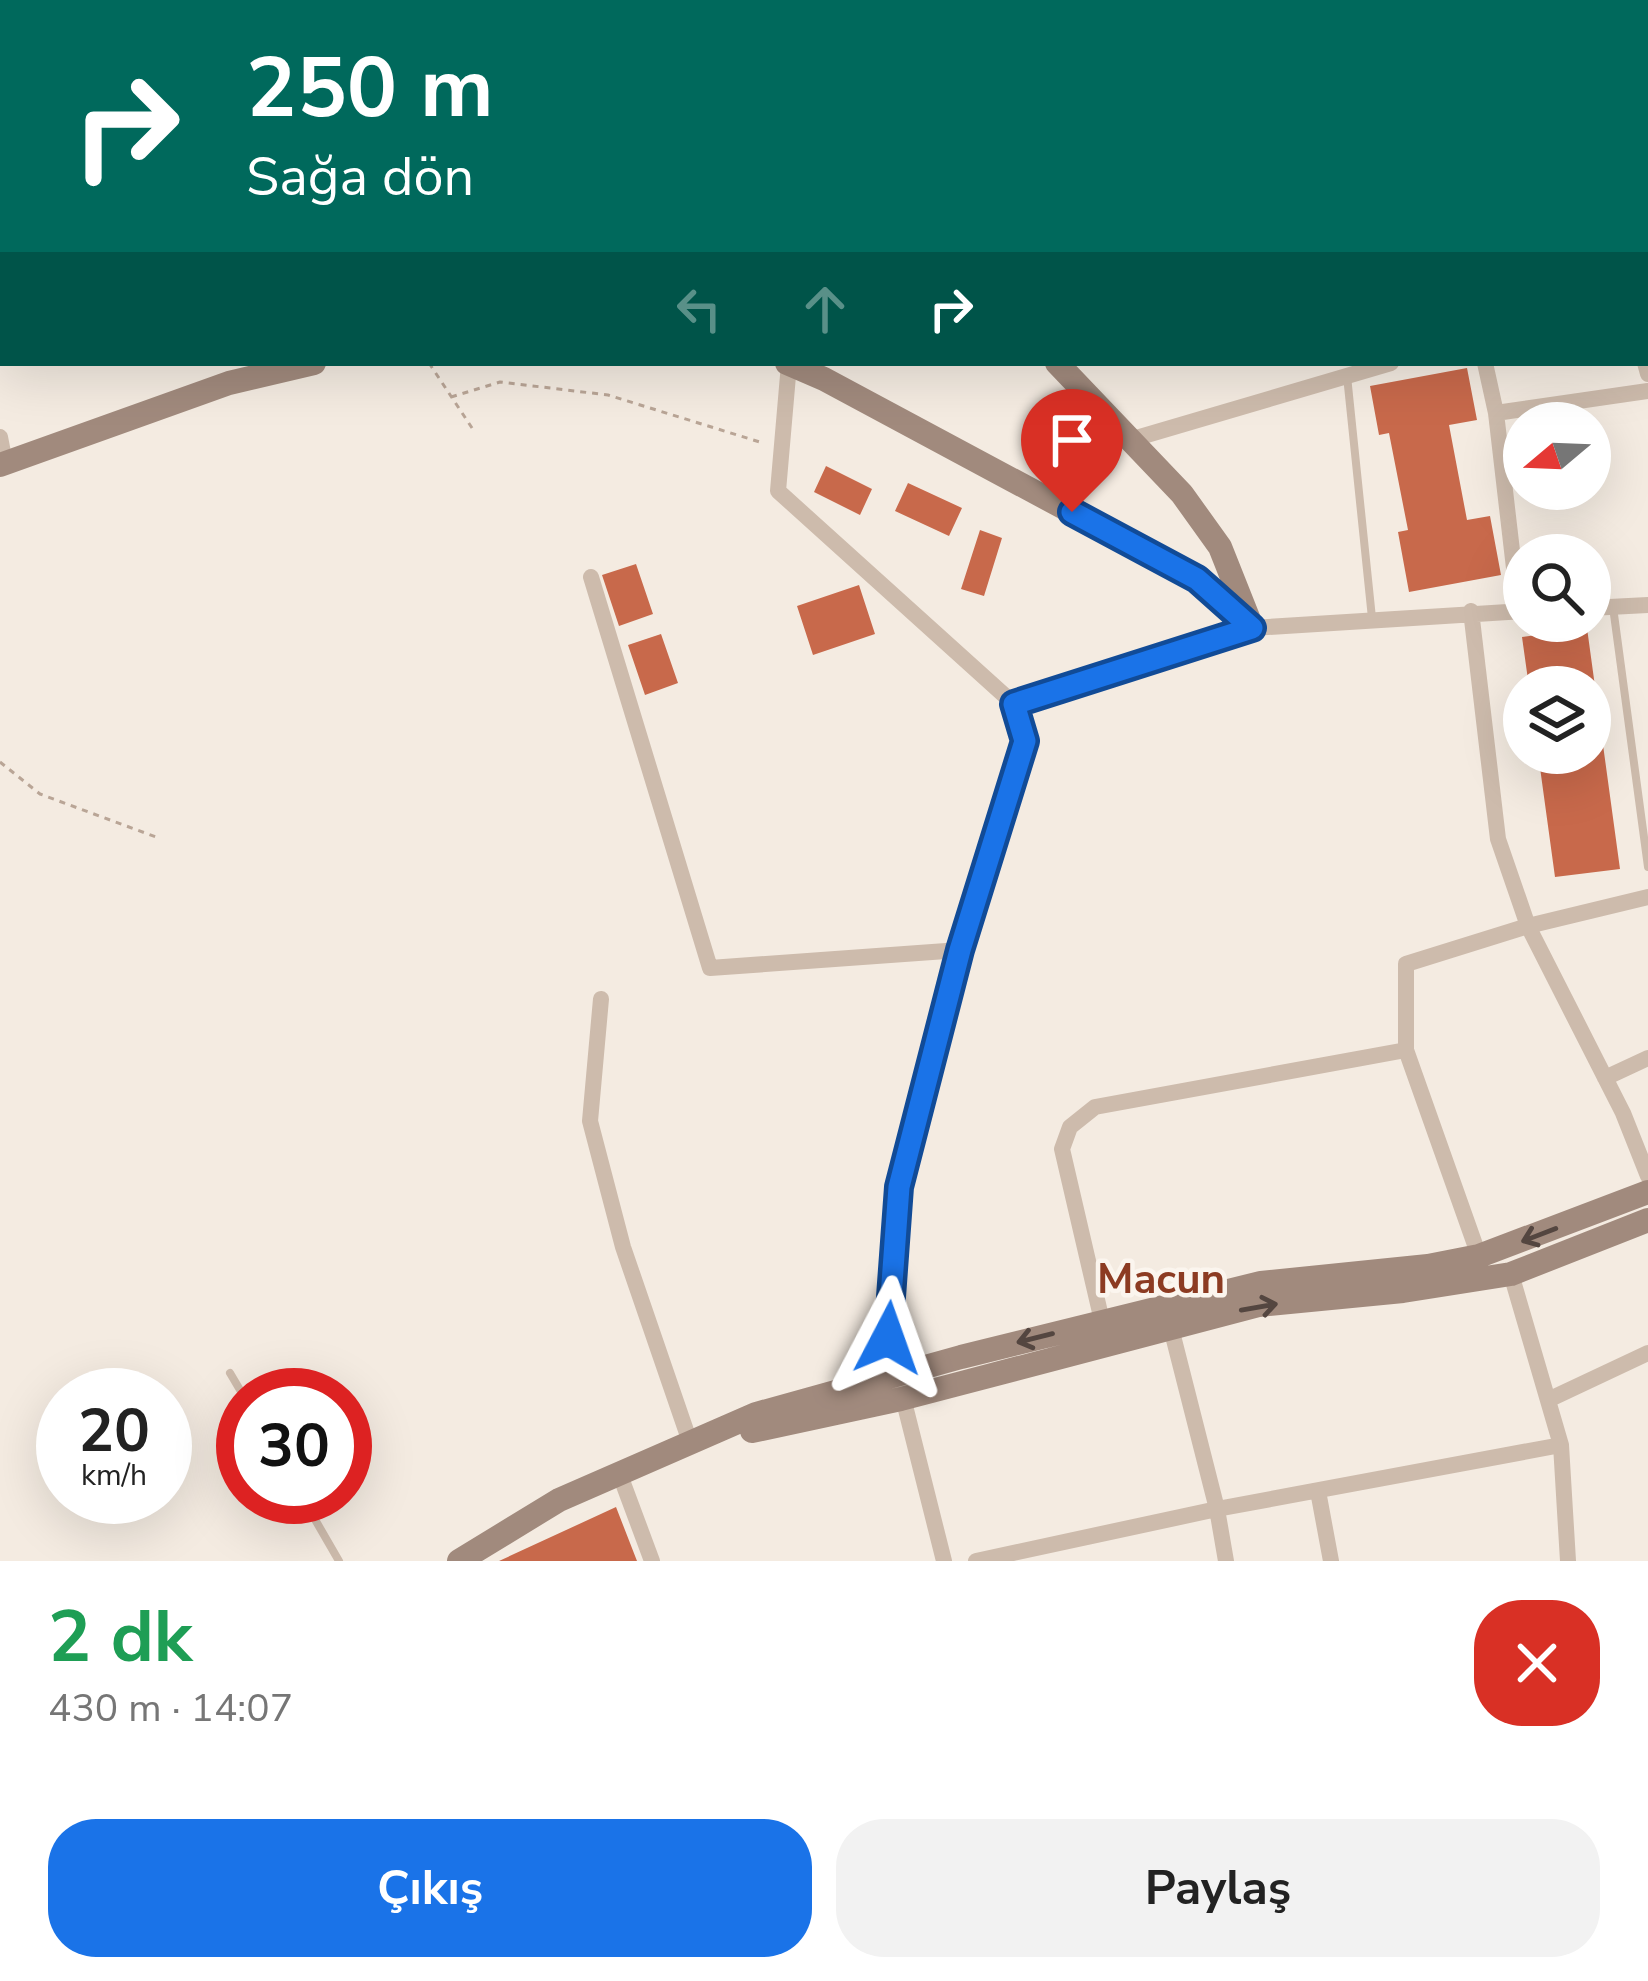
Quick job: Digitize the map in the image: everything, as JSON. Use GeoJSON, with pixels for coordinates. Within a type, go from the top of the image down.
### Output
{"type":"FeatureCollection","features":[{"type":"Feature","properties":{"kind":"street"},"geometry":{"type":"LineString","coordinates":[[0,436],[2,464],[229,383],[301,366]]}},
{"type":"Feature","properties":{"kind":"street"},"geometry":{"type":"LineString","coordinates":[[788,366],[778,491],[1014,704],[1025,741],[960,950],[899,1187],[888,1338],[944,1561]]}},
{"type":"Feature","properties":{"kind":"street"},"geometry":{"type":"LineString","coordinates":[[795,366],[1197,579],[1252,628]]}},
{"type":"Feature","properties":{"kind":"street"},"geometry":{"type":"LineString","coordinates":[[1060,366],[1182,494],[1220,547],[1252,628]]}},
{"type":"Feature","properties":{"kind":"street"},"geometry":{"type":"LineString","coordinates":[[1133,439],[1381,366]]}},
{"type":"Feature","properties":{"kind":"street"},"geometry":{"type":"LineString","coordinates":[[1486,366],[1512,534]]}},
{"type":"Feature","properties":{"kind":"street"},"geometry":{"type":"LineString","coordinates":[[1496,413],[1648,391]]}},
{"type":"Feature","properties":{"kind":"street"},"geometry":{"type":"LineString","coordinates":[[591,577],[710,968],[960,950]]}},
{"type":"Feature","properties":{"kind":"street"},"geometry":{"type":"LineString","coordinates":[[1613,607],[1648,604]]}},
{"type":"Feature","properties":{"kind":"street"},"geometry":{"type":"LineString","coordinates":[[1471,611],[1498,838],[1528,926],[1605,1078],[1648,1176]]}},
{"type":"Feature","properties":{"kind":"street"},"geometry":{"type":"LineString","coordinates":[[1014,704],[1252,628],[1503,611]]}},
{"type":"Feature","properties":{"kind":"street"},"geometry":{"type":"LineString","coordinates":[[1479,1256],[1406,1049],[1406,964],[1528,926],[1648,897]]}},
{"type":"Feature","properties":{"kind":"street"},"geometry":{"type":"LineString","coordinates":[[601,999],[590,1121],[623,1247],[694,1444]]}},
{"type":"Feature","properties":{"kind":"street"},"geometry":{"type":"LineString","coordinates":[[1102,1321],[1062,1149],[1078,1119],[1095,1107],[1406,1049]]}},
{"type":"Feature","properties":{"kind":"street"},"geometry":{"type":"LineString","coordinates":[[1605,1078],[1648,1058]]}},
{"type":"Feature","properties":{"kind":"street"},"geometry":{"type":"LineString","coordinates":[[898,1387],[1102,1321],[1261,1282],[1428,1266],[1479,1256],[1648,1192]]}},
{"type":"Feature","properties":{"kind":"street"},"geometry":{"type":"LineString","coordinates":[[459,1561],[559,1500],[756,1414],[1171,1328],[1259,1305],[1403,1291],[1511,1274],[1648,1220]]}},
{"type":"Feature","properties":{"kind":"street"},"geometry":{"type":"LineString","coordinates":[[1511,1274],[1561,1445],[1568,1561]]}},
{"type":"Feature","properties":{"kind":"street"},"geometry":{"type":"LineString","coordinates":[[1171,1328],[1226,1561]]}},
{"type":"Feature","properties":{"kind":"street"},"geometry":{"type":"LineString","coordinates":[[1548,1400],[1648,1353]]}},
{"type":"Feature","properties":{"kind":"street"},"geometry":{"type":"LineString","coordinates":[[976,1561],[1217,1509],[1561,1445]]}},
{"type":"Feature","properties":{"kind":"street"},"geometry":{"type":"LineString","coordinates":[[620,1475],[652,1561]]}},
{"type":"Feature","properties":{"kind":"street"},"geometry":{"type":"LineString","coordinates":[[1318,1491],[1330,1561]]}},
{"type":"Feature","properties":{"kind":"lane"},"geometry":{"type":"LineString","coordinates":[[1347,376],[1372,618]]}},
{"type":"Feature","properties":{"kind":"lane"},"geometry":{"type":"LineString","coordinates":[[1613,607],[1648,867]]}},
{"type":"Feature","properties":{"kind":"lane"},"geometry":{"type":"LineString","coordinates":[[318,1524],[339,1561]]}},
{"type":"Feature","properties":{"kind":"path"},"geometry":{"type":"LineString","coordinates":[[431,366],[474,430]]}},
{"type":"Feature","properties":{"kind":"path"},"geometry":{"type":"LineString","coordinates":[[451,397],[500,382],[608,395],[782,448]]}},
{"type":"Feature","properties":{"kind":"path"},"geometry":{"type":"LineString","coordinates":[[0,762],[40,794],[156,837]]}},
{"type":"Feature","properties":{"kind":"building"},"geometry":{"type":"Polygon","coordinates":[[[1467,368],[1477,420],[1449,425],[1467,520],[1490,516],[1501,575],[1409,592],[1398,532],[1408,530],[1389,433],[1379,435],[1370,386],[1467,368]]]}},
{"type":"Feature","properties":{"kind":"building"},"geometry":{"type":"Polygon","coordinates":[[[826,466],[872,489],[860,515],[814,492],[826,466]]]}},
{"type":"Feature","properties":{"kind":"building"},"geometry":{"type":"Polygon","coordinates":[[[908,483],[962,508],[949,536],[895,511],[908,483]]]}},
{"type":"Feature","properties":{"kind":"building"},"geometry":{"type":"Polygon","coordinates":[[[980,530],[1002,538],[984,596],[961,589],[980,530]]]}},
{"type":"Feature","properties":{"kind":"building"},"geometry":{"type":"Polygon","coordinates":[[[636,564],[653,614],[619,626],[602,575],[636,564]]]}},
{"type":"Feature","properties":{"kind":"building"},"geometry":{"type":"Polygon","coordinates":[[[859,585],[875,634],[813,655],[797,606],[859,585]]]}},
{"type":"Feature","properties":{"kind":"building"},"geometry":{"type":"Polygon","coordinates":[[[661,634],[678,683],[645,695],[628,645],[661,634]]]}},
{"type":"Feature","properties":{"kind":"building"},"geometry":{"type":"Polygon","coordinates":[[[1523,642],[1589,642],[1592,666],[1526,666],[1523,642]]]}},
{"type":"Feature","properties":{"kind":"building"},"geometry":{"type":"Polygon","coordinates":[[[1541,774],[1607,774],[1620,869],[1555,877],[1541,774]]]}},
{"type":"Feature","properties":{"kind":"building"},"geometry":{"type":"Polygon","coordinates":[[[616,1507],[637,1561],[499,1561],[616,1507]]]}},
{"type":"Feature","properties":{"kind":"district","name":"Macun"},"geometry":{"type":"Point","coordinates":[1161,1278]}},
{"type":"Feature","properties":{"kind":"route"},"geometry":{"type":"LineString","coordinates":[[888,1338],[899,1187],[960,950],[1025,741],[1014,704],[1252,628],[1197,579],[1072,512]]}}]}
